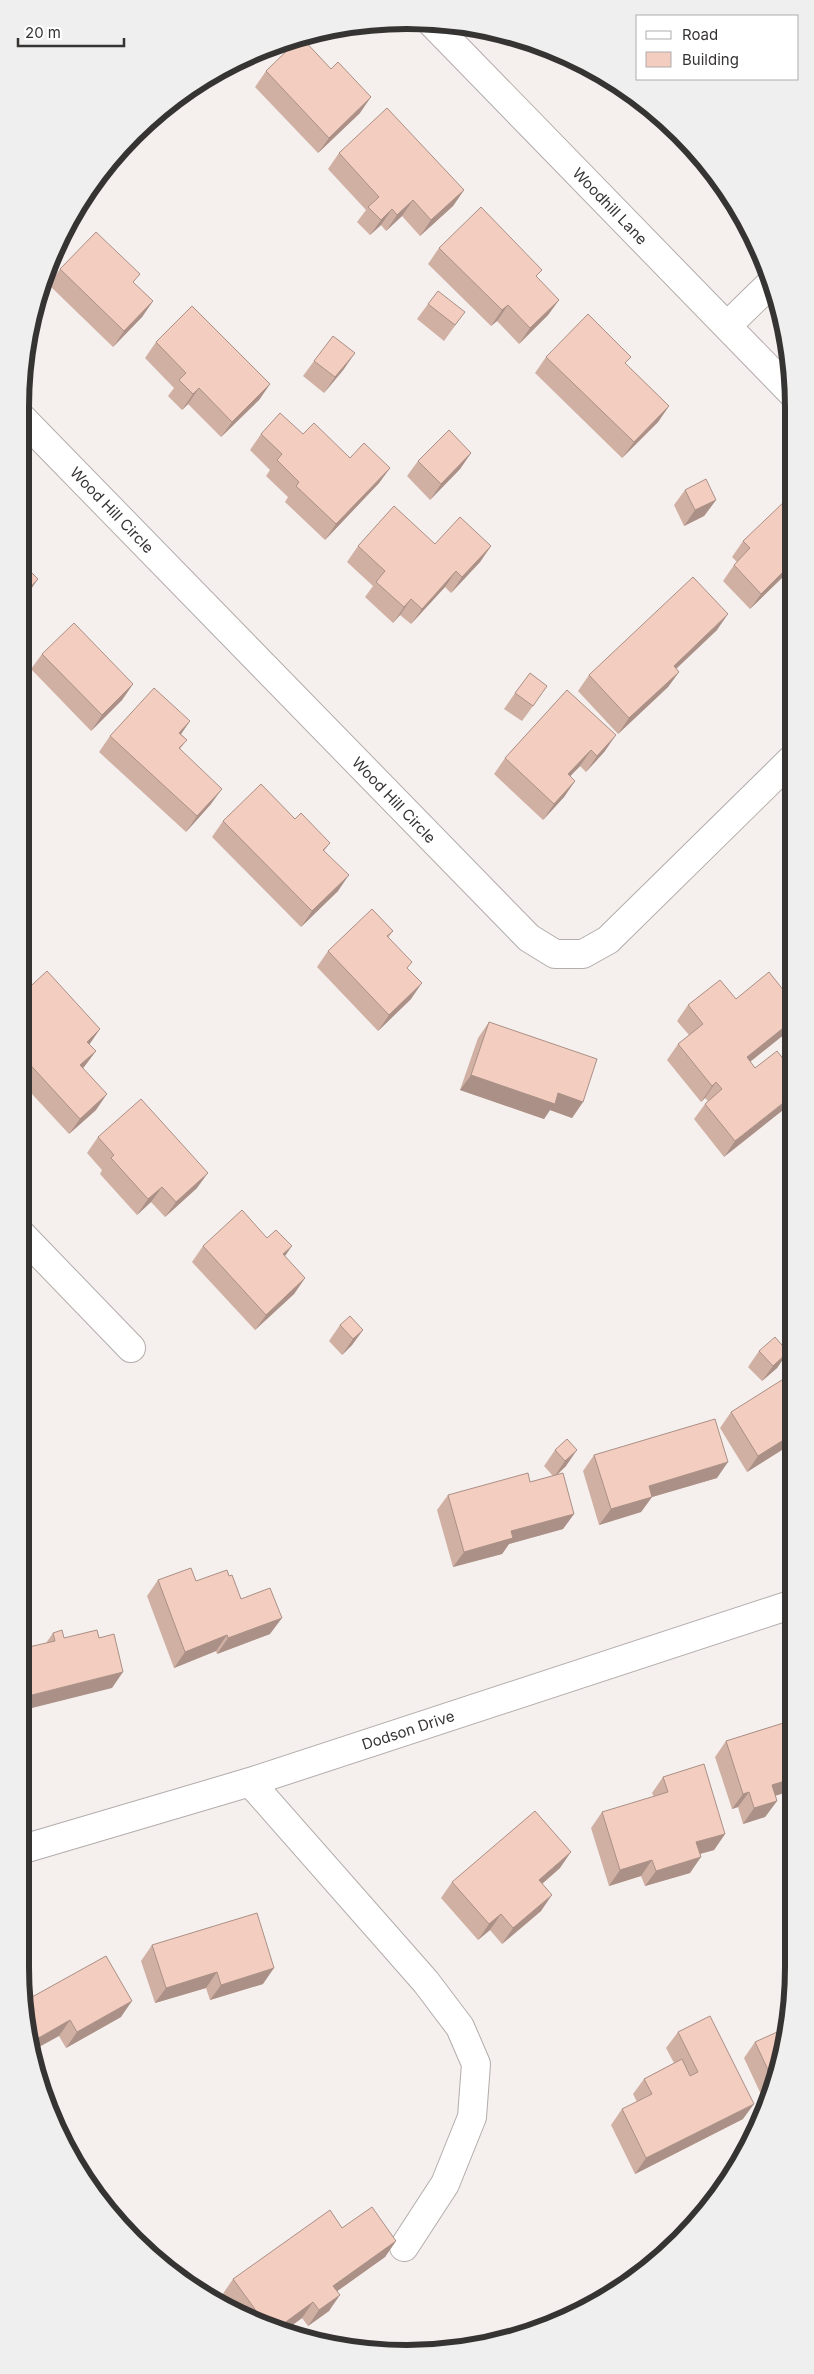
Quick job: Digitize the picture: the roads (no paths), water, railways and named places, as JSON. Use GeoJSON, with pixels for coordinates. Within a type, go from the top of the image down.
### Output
{"type":"FeatureCollection","features":[{"type":"Feature","properties":{"kind":"street","name":"Woodhill Lane"},"geometry":{"type":"LineString","coordinates":[[439,31],[784,385]]}},
{"type":"Feature","properties":{"kind":"street"},"geometry":{"type":"LineString","coordinates":[[727,326],[766,289]]}},
{"type":"Feature","properties":{"kind":"street","name":"Wood Hill Circle"},"geometry":{"type":"LineString","coordinates":[[29,425],[529,938],[555,954],[584,954],[608,940],[785,767]]}},
{"type":"Feature","properties":{"kind":"street"},"geometry":{"type":"LineString","coordinates":[[29,1243],[131,1348]]}},
{"type":"Feature","properties":{"kind":"street","name":"Dodson Drive"},"geometry":{"type":"LineString","coordinates":[[29,1847],[250,1782],[785,1607]]}},
{"type":"Feature","properties":{"kind":"street"},"geometry":{"type":"LineString","coordinates":[[250,1782],[426,1982],[460,2027],[476,2064],[472,2117],[445,2184],[404,2247]]}}]}
